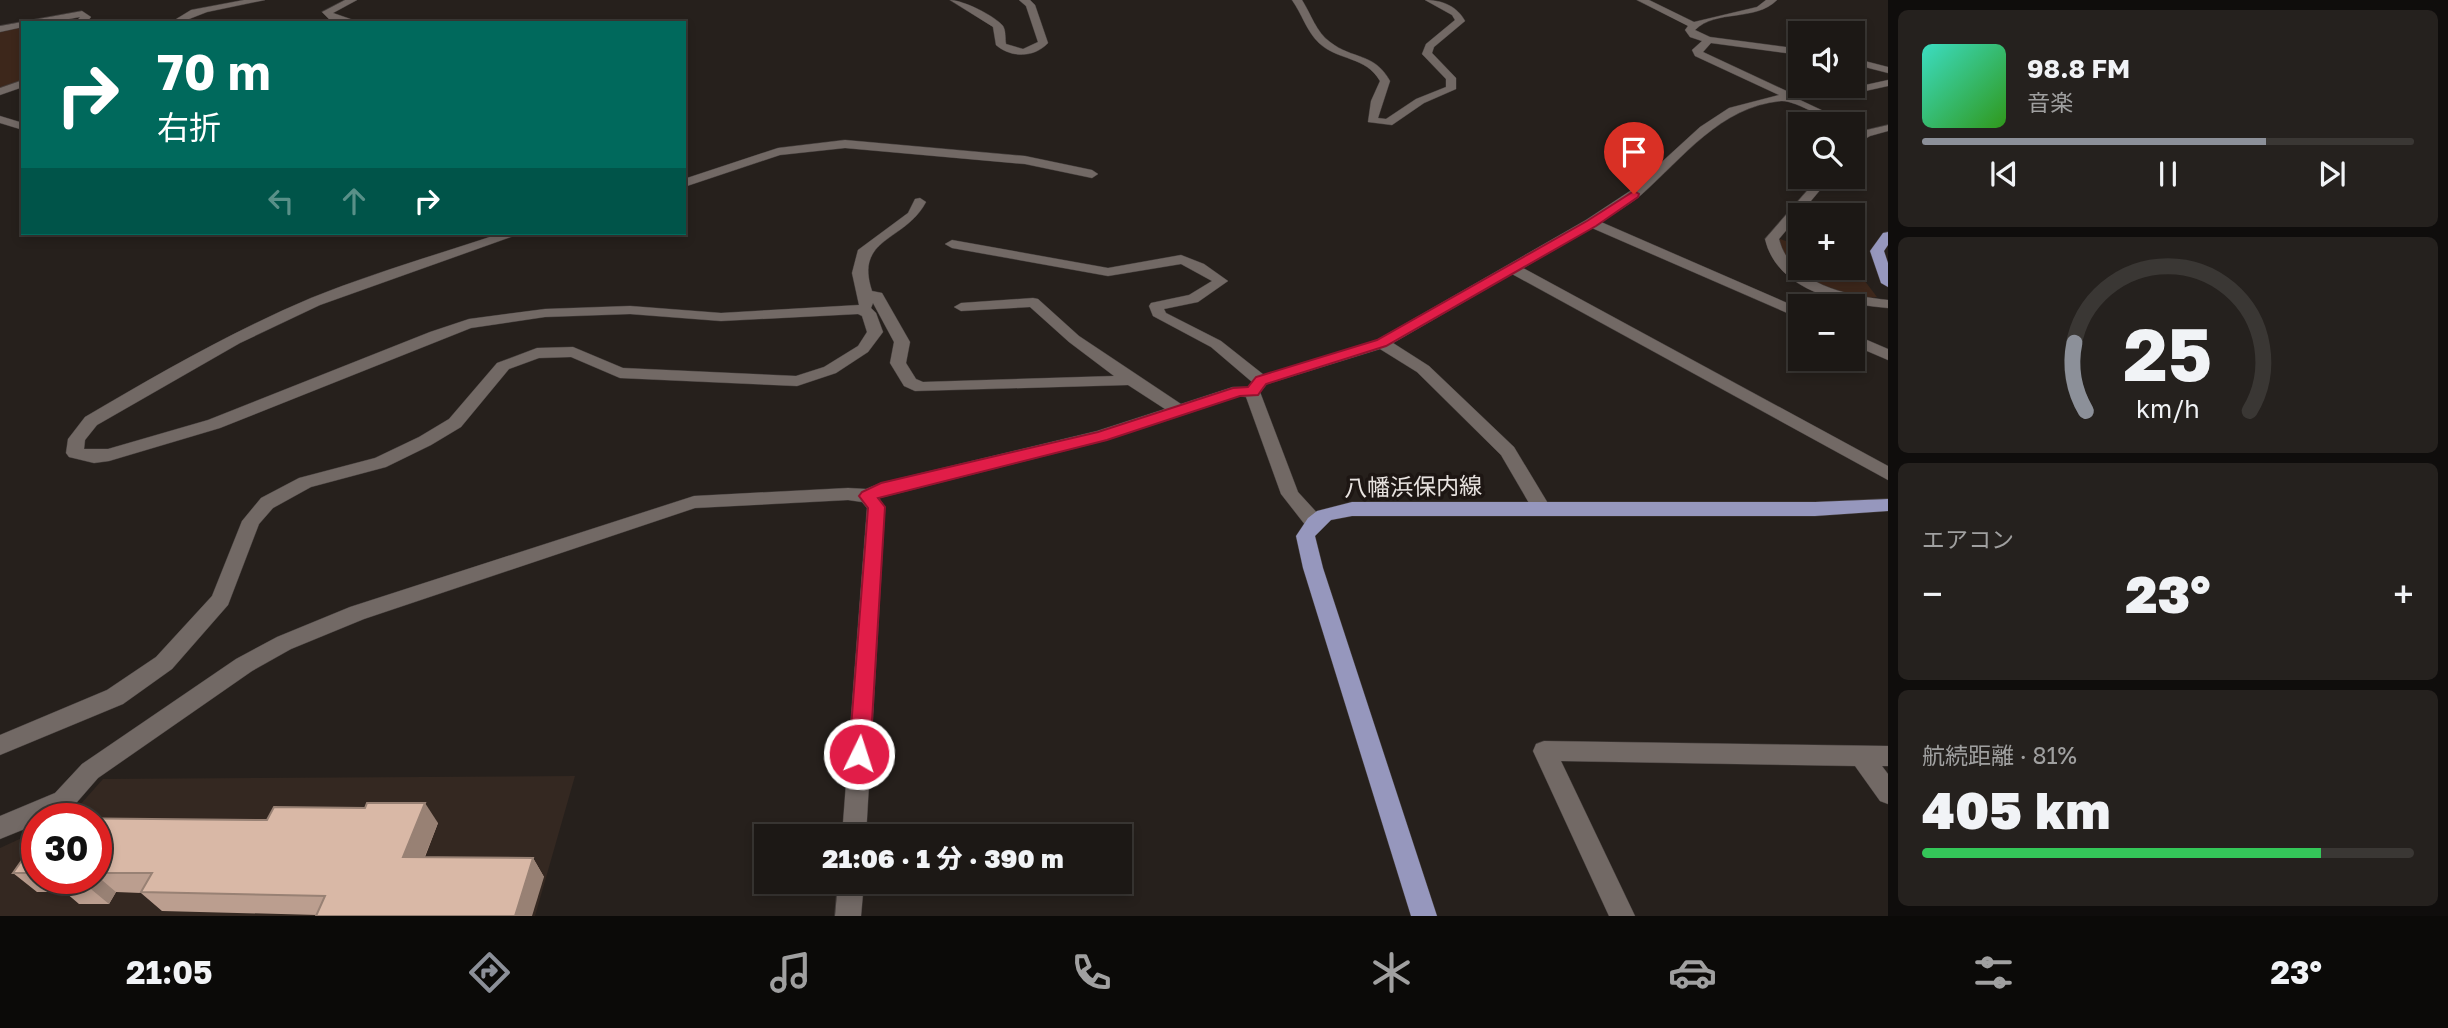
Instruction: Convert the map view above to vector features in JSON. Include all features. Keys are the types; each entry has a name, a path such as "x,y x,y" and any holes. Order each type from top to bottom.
{"main road":[{"path":"1888,236 1877,251 1888,283"},
{"name":"八幡浜保内線","path":"1313,521 1327,513 1352,509 1815,509 1888,505"},
{"path":"1313,521 1306,537 1313,568 1424,916"}],"street":[{"path":"178,21 183,16 199,11 260,0"},
{"path":"348,21 331,17 327,12 352,0"},
{"path":"955,0 996,25 1000,29 1001,45 1023,52 1035,50 1043,43 1030,5 1024,0"},
{"path":"1297,0 1322,41 1359,56 1381,71 1385,81 1376,101 1372,120 1388,123 1420,102 1451,89 1451,78 1427,54 1429,46 1460,21 1456,13 1430,0"},
{"path":"1642,0 1693,25"},
{"path":"1772,0 1759,9 1717,17 1693,25 1690,30 1693,35 1709,40 1788,50"},
{"path":"41,21 82,14 86,16 82,21"},
{"path":"0,29 21,24"},
{"path":"1709,40 1697,50 1699,54 1821,112"},
{"path":"1865,64 1888,70"},
{"path":"0,828 63,801 90,771 244,665 284,643 357,613 694,502 848,494 868,496 881,489 1101,436 1381,343 1591,223 1634,194 1719,118 1733,110 1787,96 1847,92 1888,82"},
{"path":"0,92 21,84"},
{"path":"0,119 21,126"},
{"path":"1866,133 1888,128"},
{"path":"686,182 778,152 845,145 1025,160 1092,174"},
{"path":"1815,189 1772,239 1772,251 1781,263 1824,290 1848,300 1888,304"},
{"path":"0,745 115,697 164,663 222,600 251,521 267,503 305,482 380,463 456,423 479,391 503,366 537,353 573,352 620,373 797,381 830,370 863,349 875,332 863,302 859,273 865,250 912,215 920,202"},
{"path":"1591,223 1788,309"},
{"path":"509,235 364,283 235,340 91,421 77,439 75,453 94,457 110,455 214,424 435,335 482,321 545,313 618,311 721,317 863,302 877,296 902,342 898,363 910,382 921,387 1131,380"},
{"path":"952,244 1108,272 1130,271 1177,259 1206,270 1221,281 1193,299 1156,306 1160,316 1216,344 1257,386 1290,494 1313,521"},
{"path":"1512,268 1888,474"},
{"path":"961,307 1033,302 1074,339 1178,410"},
{"path":"1381,343 1423,369 1508,451 1543,510"},
{"path":"1865,344 1888,355"},
{"path":"855,824 876,507 868,496"},
{"path":"1622,916 1545,751 1888,756"},
{"path":"1861,756 1888,793"},
{"path":"848,916 850,894"}],"shaded area":[{"path":"21,24 21,84 0,92 0,29"},
{"path":"1780,239 1788,242 1788,263 1786,261 1777,252"},
{"path":"1811,280 1864,280 1877,297 1843,294"},
{"path":"575,776 535,916 0,916 0,848 21,838 21,894 112,894 112,803 82,803 103,779"}],"building":[{"path":"367,803 425,803 403,857 533,858 515,916 316,916 325,896 141,892 152,873 112,873 112,819 267,820 274,807 365,808"},
{"path":"21,862 21,873 13,873"}],"route":[{"path":"859,754 876,507 868,496 881,489 1101,436 1239,391 1252,392 1261,381 1381,343 1591,223 1634,194"}]}
